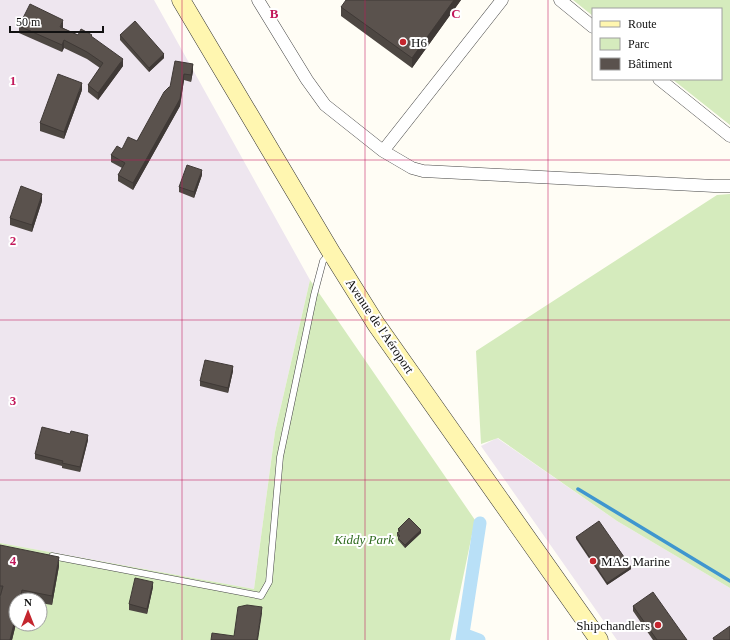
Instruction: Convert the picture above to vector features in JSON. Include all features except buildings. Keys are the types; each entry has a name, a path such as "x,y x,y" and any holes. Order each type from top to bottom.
{"main road":[{"name":"Avenue de l'Aéroport","path":"181,0 331,252 376,324 599,640"}],"street":[{"path":"258,0 307,80 325,105 383,151 412,168 423,171 730,186"},
{"path":"383,151 502,0"},
{"path":"560,0 592,25"},
{"path":"660,80 730,136"}],"lane":[{"path":"46,555 262,596 269,582 280,457 314,295 323,261 331,252"}],"shaded area":[{"path":"0,0 154,0 310,280 275,432 254,589 0,543"},
{"path":"497,438 617,521 730,588 730,640 617,640 481,446"}],"green space":[{"path":"573,0 730,0 730,125 673,80 722,80 722,8 592,8 592,15"},
{"path":"730,194 730,588 617,521 498,438 481,444 476,351 717,195"},
{"name":"Kiddy Park","path":"310,280 475,520 450,640 0,640 0,543 254,589 275,432"}],"waterway":[{"path":"578,489 730,581"},
{"path":"462,640 480,523"},
{"path":"463,634 479,640"}],"place":[{"name":"H6","path":"403,42"},
{"name":"MAS Marine","path":"593,561"},
{"name":"Shipchandlers","path":"658,625"}]}
